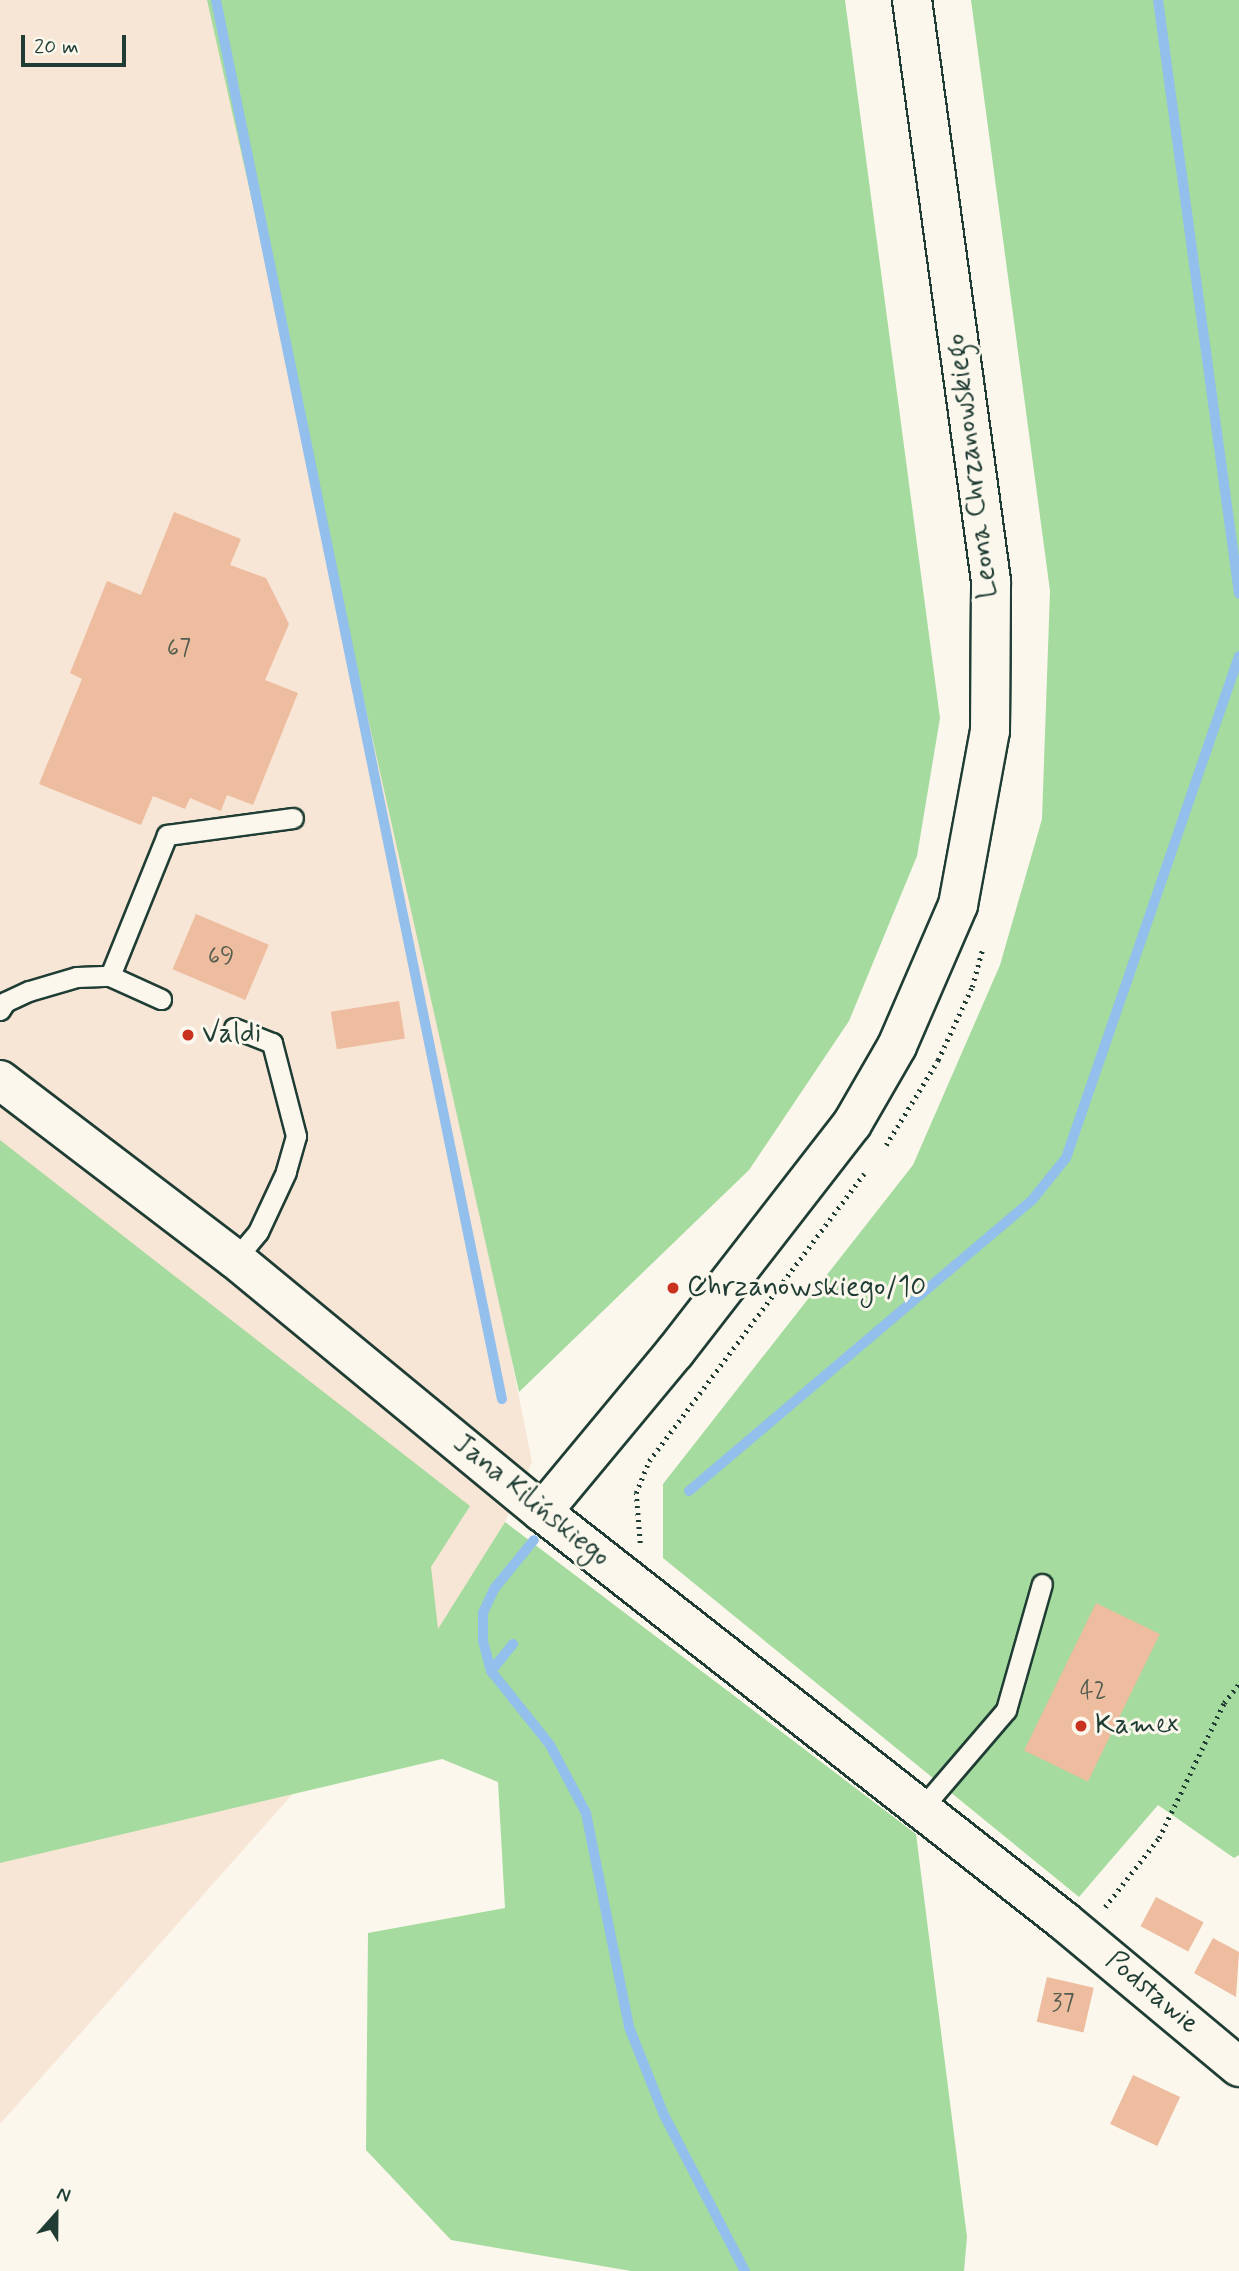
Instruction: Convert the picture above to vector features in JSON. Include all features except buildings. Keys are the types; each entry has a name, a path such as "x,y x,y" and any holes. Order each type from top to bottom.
{"street":[{"name":"Leona Chrzanowskiego","path":"542,1511 667,1362 852,1124 897,1046 958,905 990,731 991,581 912,0"},
{"name":"Jana Kilińskiego","path":"0,1080 235,1259 542,1511 1074,1928"},
{"name":"Podstawie","path":"1074,1928 1239,2067"}],"lane":[{"path":"110,976 167,835 293,818"},
{"path":"0,1010 5,1002 29,991 77,977 110,976 160,999"},
{"path":"234,1028 272,1044 296,1136 286,1172 258,1232 235,1259"},
{"path":"922,1808 1006,1710 1042,1584"}],"path":[{"path":"884,1148 938,1060 972,987 987,933"},
{"path":"649,1461 867,1170"},
{"path":"1074,1928 1159,1838 1224,1703 1239,1684"}],"shaded area":[{"path":"0,0 238,0 532,1462 505,1522 438,1630 0,2124"}],"green space":[{"path":"207,0 845,0 940,718 917,856 849,1021 749,1170 519,1392"},
{"path":"971,0 1239,0 1239,1855 1234,1858 1158,1805 1079,1897 663,1558 663,1484 913,1165 1000,965 1042,819 1050,591"},
{"path":"0,1140 470,1506 431,1567 438,1629 505,1522 916,1834 967,2237 964,2271 631,2271 451,2240 366,2150 368,1933 505,1908 498,1782 442,1759 0,1863"}],"waterway":[{"path":"216,0 502,1399"},
{"path":"1158,0 1239,594"},
{"path":"689,1491 1033,1199 1066,1158 1239,656"},
{"path":"491,1671 483,1641 483,1613 494,1589 534,1540"},
{"path":"513,1644 491,1671 550,1745 586,1813 629,2027 664,2115 745,2271"}],"place":[{"name":"Valdi","path":"188,1035"},
{"name":"Chrzanowskiego/10","path":"673,1288"},
{"name":"Kamex","path":"1081,1726"}]}
